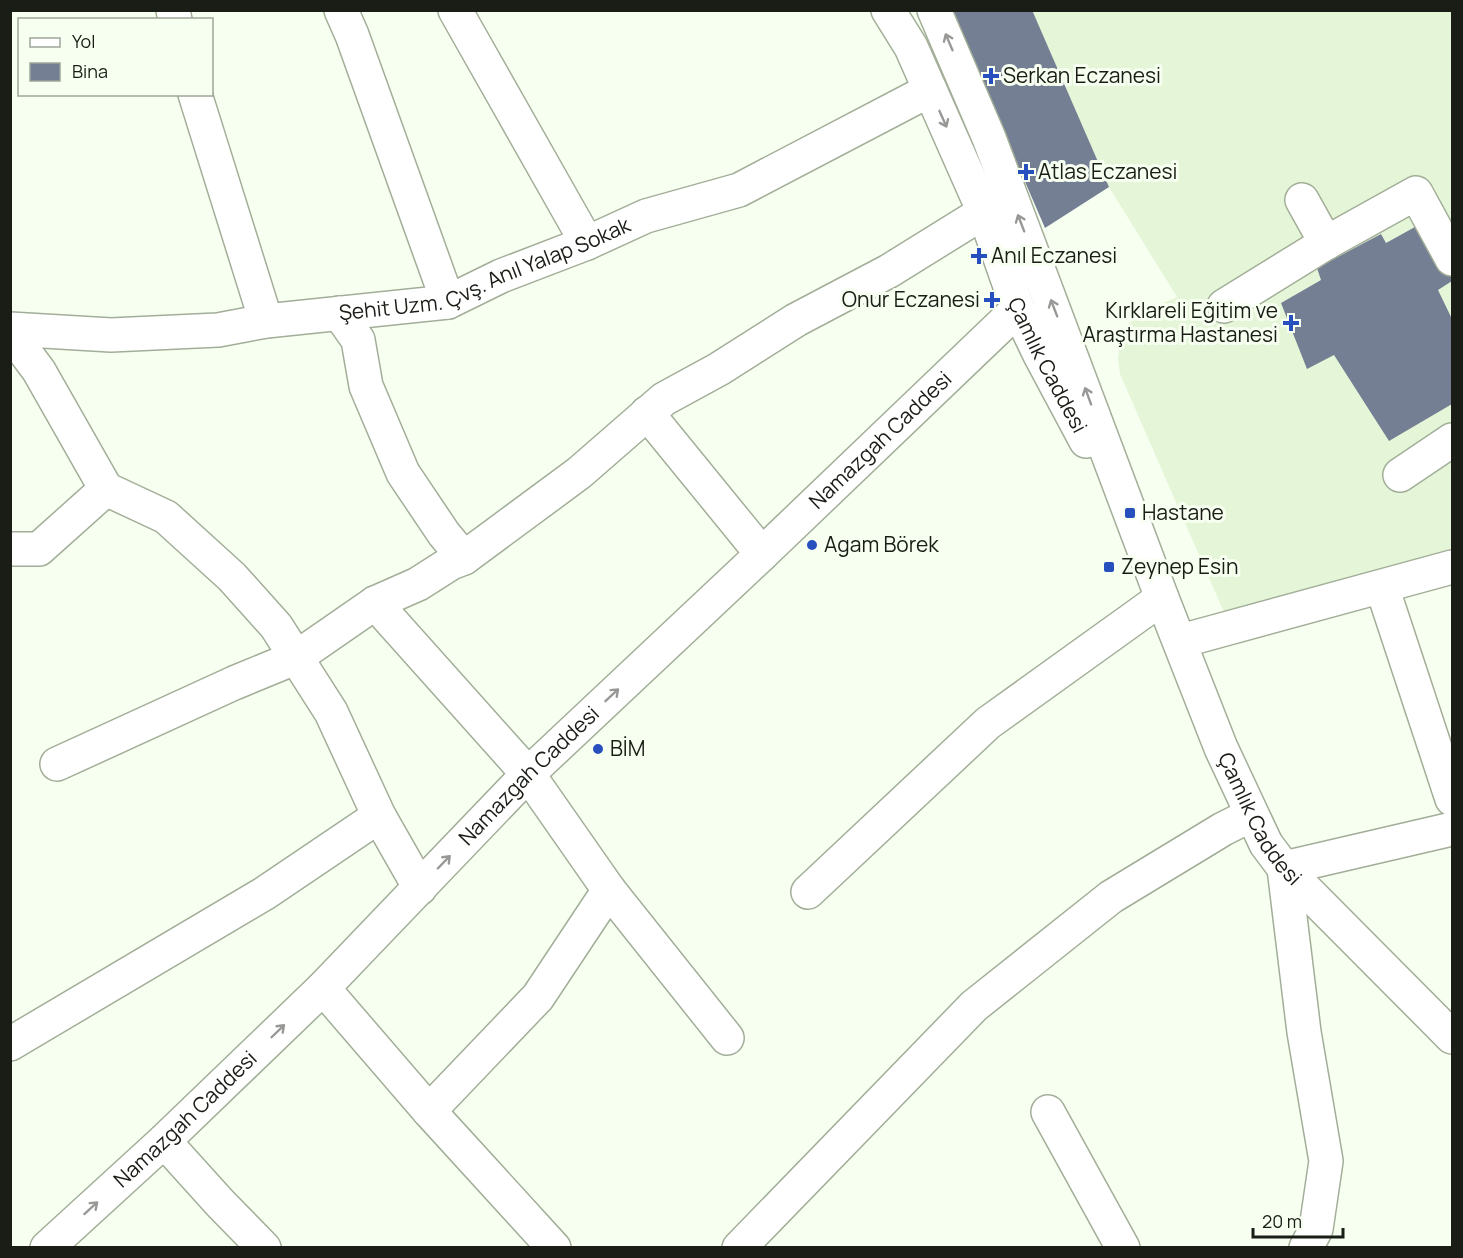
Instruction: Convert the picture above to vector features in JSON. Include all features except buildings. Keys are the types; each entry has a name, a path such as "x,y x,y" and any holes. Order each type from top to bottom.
{"street":[{"path":"341,10 448,302"},
{"path":"455,10 587,243"},
{"name":"Çamlık Caddesi","path":"888,10 911,47 984,212 1018,309 1144,550"},
{"name":"Çamlık Caddesi","path":"934,10 989,138 1162,598 1181,641 1221,748 1251,815 1266,844 1284,868 1441,1011 1452,1037"},
{"name":"Şehit Uzm. Çvş. Anıl Yalap Sokak","path":"10,330 111,335 218,330 267,321 448,302 501,276 587,243 646,216 739,190 930,90"},
{"path":"196,96 267,321"},
{"path":"1224,306 1326,243 1416,193 1452,259"},
{"path":"1302,200 1326,243"},
{"path":"57,764 234,683 297,657 375,603 418,584 451,563 464,558 579,473 664,399 719,369 796,320 889,271 984,212"},
{"name":"Namazgah Caddesi","path":"47,1248 164,1141 323,988 528,774 1018,309"},
{"path":"339,313 358,340 366,386 403,473 444,534 464,558"},
{"path":"10,330 39,371 105,489 166,517 232,577 276,626 331,712 379,816 420,888"},
{"path":"647,413 762,554"},
{"path":"1400,475 1452,440"},
{"path":"10,549 39,549 105,489"},
{"path":"1181,641 1452,567"},
{"path":"1382,587 1452,799"},
{"path":"808,892 988,723 1162,598"},
{"path":"375,603 528,774 609,890 727,1038"},
{"path":"739,1248 974,1006 1111,897 1223,829 1251,815"},
{"path":"10,1044 265,893 379,816"},
{"path":"1306,1248 1316,1229 1326,1161 1304,1032 1284,868 1452,829"},
{"path":"429,1111 538,997 609,890"},
{"path":"323,988 429,1111 554,1248"},
{"path":"1048,1112 1123,1248"},
{"path":"164,1141 264,1248"}],"shaded area":[{"name":"Kırklareli Eğitim ve Araştırma Hastanesi","path":"1032,11 1452,11 1452,549 1271,606 1226,617 1120,374 1118,358 1122,332 1137,314 1177,297 1109,187"}],"place":[{"name":"Serkan Eczanesi","path":"991,76"},
{"name":"Atlas Eczanesi","path":"1026,172"},
{"name":"Anıl Eczanesi","path":"979,256"},
{"name":"Onur Eczanesi","path":"992,300"},
{"name":"Kırklareli Eğitim ve Araştırma Hastanesi","path":"1291,323"},
{"name":"Hastane","path":"1130,513"},
{"name":"Agam Börek","path":"812,545"},
{"name":"Zeynep Esin","path":"1109,567"},
{"name":"BİM","path":"598,749"}]}
